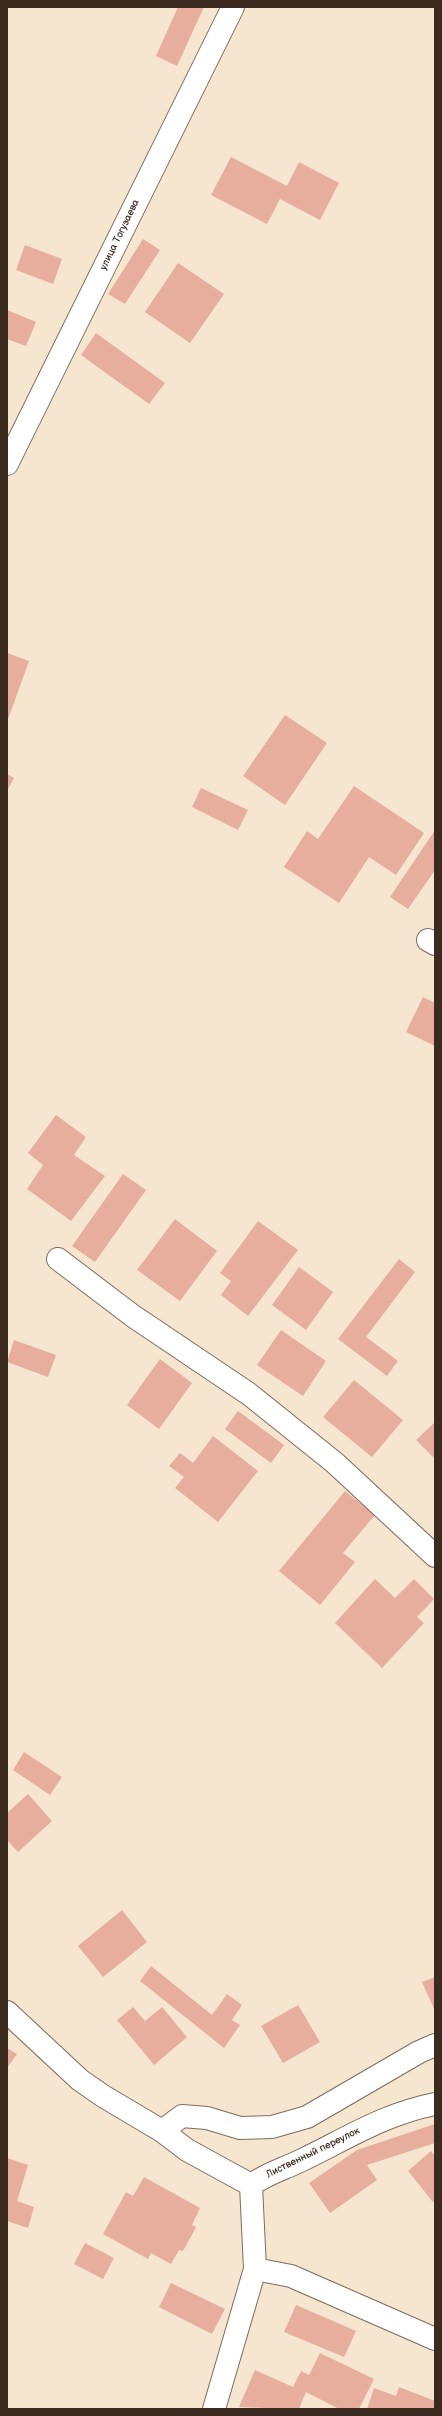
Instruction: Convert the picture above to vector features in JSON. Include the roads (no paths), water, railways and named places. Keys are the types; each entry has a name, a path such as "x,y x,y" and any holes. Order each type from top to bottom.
{"street":[{"name":"улица Тогузаева","path":"7,464 233,7"},
{"path":"58,1259 133,1316 249,1394 335,1463 435,1556"},
{"path":"7,2012 80,2080 121,2108 162,2131 187,2150 251,2185 255,2269 214,2409"},
{"path":"162,2131 182,2116 207,2118 240,2128 272,2127 307,2117 419,2052 435,2045"},
{"name":"Лиственный переулок","path":"251,2185 270,2172 299,2161 385,2118 435,2104"},
{"path":"255,2269 291,2276 435,2339"}]}
